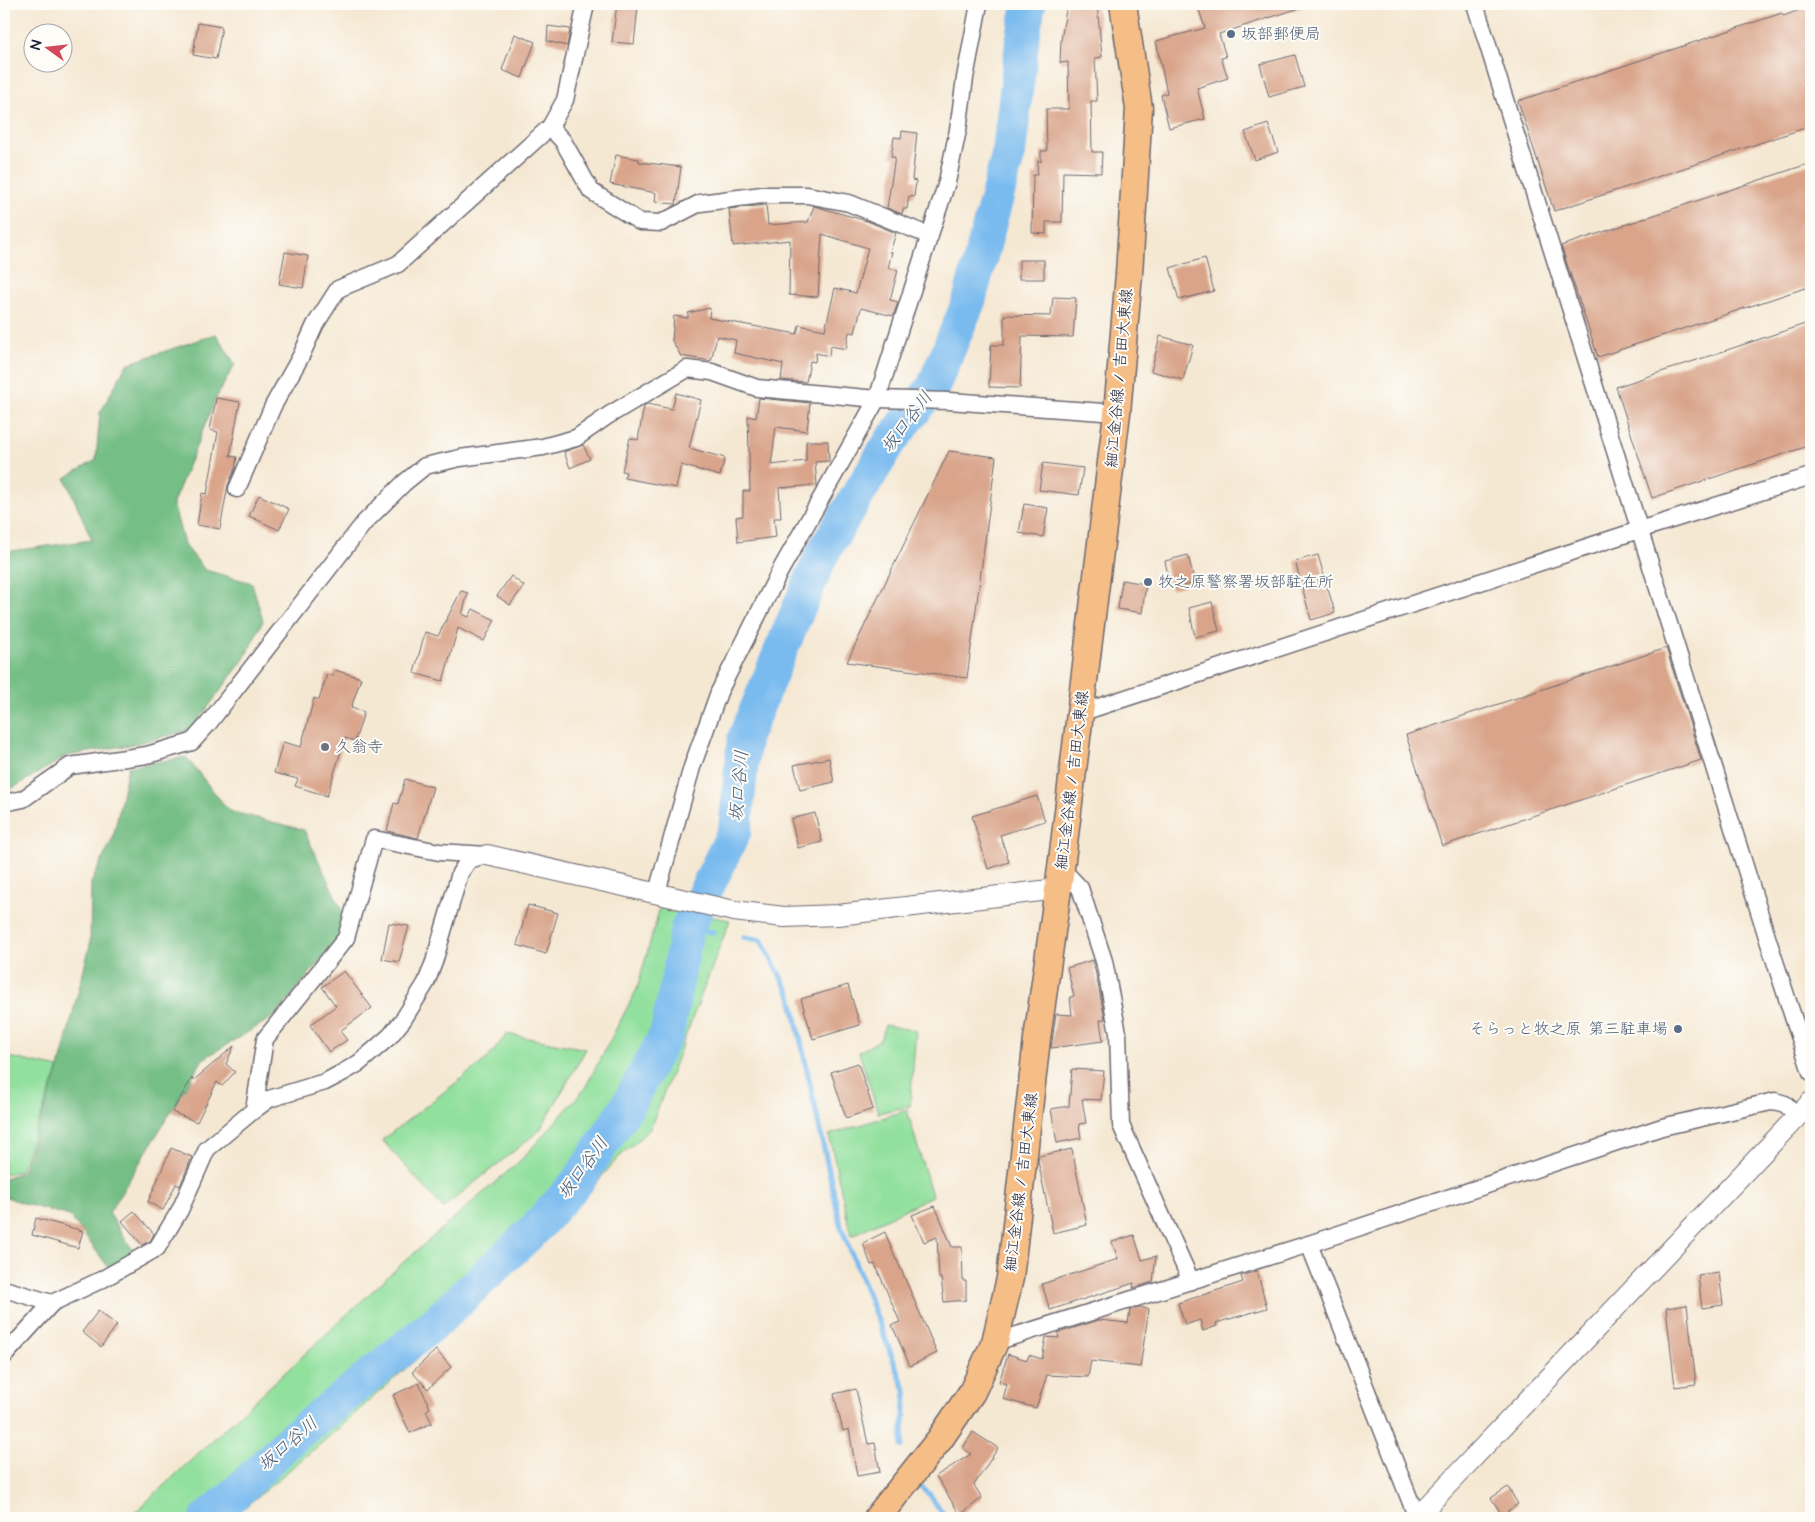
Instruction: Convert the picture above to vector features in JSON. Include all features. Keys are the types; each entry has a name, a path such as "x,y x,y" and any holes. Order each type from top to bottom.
{"main road":[{"name":"細江金谷線 / 吉田大東線","path":"877,1518 940,1439 972,1392 995,1342 1010,1278 1037,1038 1059,878 1117,413 1129,274 1139,108 1123,4"}],"street":[{"path":"237,489 273,406 301,356 315,325 338,290 398,264 550,127 566,100 586,4"},
{"path":"661,893 692,767 719,692 780,571 877,398 947,182 964,78 979,4"},
{"path":"1475,4 1811,1072"},
{"path":"550,127 563,141 591,191 640,222 661,223 700,203 762,195 807,195 849,203 930,236"},
{"path":"4,803 23,799 70,766 147,755 192,742 364,523 399,488 425,466 460,458 543,447 576,438 609,415 687,369 712,372 757,388 877,398 1117,413"},
{"path":"1080,713 1639,530 1811,476"},
{"path":"254,1110 265,1039 346,938 374,839 439,852 487,855 722,908 784,916 838,915 1059,878 1080,888 1104,960 1118,1033 1121,1125 1191,1281"},
{"path":"4,1356 52,1304 103,1279 156,1248 180,1210 207,1149 254,1110 269,1100 325,1082 342,1073 359,1063 390,1036 403,1020 426,983 460,873 469,860 487,855"},
{"path":"995,1342 1309,1244 1662,1127 1775,1101 1805,1109 1417,1518 1309,1244"},
{"path":"4,1289 52,1304"}],"green space":[{"path":"216,334 235,364 216,398 173,503 184,544 205,570 252,583 263,621 244,659 191,730 129,745 67,756 4,793 4,552 92,540 65,478 96,460 100,413 127,364"},
{"path":"186,757 229,811 304,830 349,925 275,1016 203,1059 109,1213 136,1255 109,1268 70,1216 25,1204 4,1196 4,1178 22,1172 59,1068 90,945 91,883 113,838 128,767"},
{"path":"660,907 730,920 650,1129 616,1160 549,1238 481,1302 325,1440 232,1518 129,1518 397,1268 522,1159 584,1090 637,989"},
{"path":"885,1025 916,1031 910,1106 878,1113 859,1052 880,1040"},
{"path":"507,1034 586,1049 540,1130 443,1208 382,1140 488,1058"},
{"path":"4,1056 59,1068 20,1171 4,1174"},
{"path":"907,1110 932,1196 851,1236 829,1135"}],"building":[{"path":"617,4 638,7 634,44 612,42"},
{"path":"1067,4 1097,4 1102,57 1095,58 1097,101 1091,101 1092,152 1102,152 1101,173 1063,172 1062,222 1046,222 1046,234 1032,233 1033,175 1037,175 1038,160 1041,162 1041,151 1047,151 1046,109 1069,109 1068,62 1060,63 1061,40"},
{"path":"1197,4 1302,4 1303,7 1219,34 1226,57 1221,58 1228,78 1197,88 1205,119 1169,128 1161,95 1167,93 1156,41 1205,28"},
{"path":"1811,6 1811,77 1803,79 1811,103 1811,126 1554,211 1518,101 1782,13 1783,16"},
{"path":"198,23 222,27 216,59 193,55"},
{"path":"548,26 570,29 567,46 547,41"},
{"path":"515,34 535,42 522,78 502,70"},
{"path":"1295,55 1304,87 1269,97 1260,64"},
{"path":"1268,124 1278,152 1255,160 1245,132"},
{"path":"902,131 917,133 912,180 916,181 914,197 909,196 907,209 903,209 902,214 887,208 895,157 891,157 894,137 901,138"},
{"path":"616,155 639,159 639,162 681,167 676,204 655,202 656,193 610,184"},
{"path":"1811,163 1811,286 1598,357 1561,246"},
{"path":"766,205 768,225 808,222 814,206 867,221 896,233 890,252 892,252 888,268 898,270 890,300 898,302 893,316 861,308 855,333 849,332 846,349 830,346 829,356 816,353 815,362 810,361 806,382 781,380 783,364 734,353 736,340 717,336 711,361 681,356 672,341 674,316 688,318 688,313 710,308 709,318 797,334 799,325 825,330 835,288 856,293 868,248 822,234 818,297 789,295 790,240 733,246 729,209"},
{"path":"285,252 308,256 303,288 279,284"},
{"path":"1205,258 1214,291 1179,300 1170,268"},
{"path":"1019,260 1044,260 1044,279 1019,279"},
{"path":"1053,297 1076,298 1073,337 1022,336 1020,388 989,387 991,345 1004,345 1004,315 1051,316"},
{"path":"1811,322 1811,445 1652,498 1616,387"},
{"path":"1160,336 1193,345 1183,380 1151,371"},
{"path":"676,393 701,400 689,448 725,458 720,476 681,465 676,488 624,478 626,472 622,471 630,438 638,440 644,406 647,404 672,409"},
{"path":"216,398 240,402 230,456 237,457 228,485 220,529 197,525 202,493 207,494 218,432 210,430"},
{"path":"759,398 810,403 807,431 776,427 771,465 806,461 806,441 828,441 829,461 815,462 817,485 779,488 781,518 774,518 776,537 738,542 736,517 743,516 743,491 750,491 748,416 756,418"},
{"path":"583,445 590,459 570,468 564,452"},
{"path":"949,451 996,457 967,678 847,662"},
{"path":"1043,463 1083,468 1079,495 1039,490"},
{"path":"259,495 289,509 279,530 249,516"},
{"path":"1024,504 1048,508 1043,537 1019,533"},
{"path":"1188,555 1195,583 1171,589 1165,561"},
{"path":"1318,555 1335,613 1311,620 1295,561"},
{"path":"511,576 524,586 510,605 497,596"},
{"path":"1122,580 1146,584 1142,613 1118,609"},
{"path":"461,591 468,593 462,614 469,617 473,609 495,620 484,641 458,628 443,681 414,673 425,632 438,636"},
{"path":"1212,602 1219,631 1195,637 1189,608"},
{"path":"1666,648 1701,760 1442,846 1406,735"},
{"name":"久翁寺","path":"335,670 361,678 351,708 364,712 355,741 345,738 327,796 295,786 298,779 274,773 283,742 301,747 314,698 319,700 327,674 333,676"},
{"path":"829,758 834,782 800,790 794,765"},
{"path":"405,779 433,787 418,838 387,831 394,803 398,804"},
{"path":"1037,796 1045,821 1000,835 1009,862 988,869 972,816"},
{"path":"815,813 822,842 798,848 791,819"},
{"path":"528,905 558,913 546,954 517,945"},
{"path":"389,923 409,926 399,962 382,959"},
{"path":"1093,960 1105,1019 1100,1020 1103,1041 1051,1048 1056,1014 1072,1015 1070,997 1074,996 1067,968"},
{"path":"344,971 372,1008 340,1031 347,1040 329,1052 310,1025 336,1006 322,987"},
{"path":"848,985 860,1025 813,1039 801,999"},
{"path":"234,1046 226,1064 235,1072 222,1086 217,1082 197,1122 172,1112 192,1078 194,1080"},
{"path":"858,1063 873,1109 846,1118 831,1072"},
{"path":"1072,1069 1104,1071 1101,1100 1082,1099 1086,1123 1079,1124 1081,1138 1057,1143 1051,1109 1069,1106"},
{"path":"171,1148 192,1157 180,1186 176,1184 163,1210 148,1202"},
{"path":"1072,1149 1087,1225 1053,1233 1038,1161 1039,1156"},
{"path":"935,1206 952,1247 962,1247 963,1281 966,1281 966,1300 944,1302 941,1278 939,1278 937,1237 924,1242 912,1215"},
{"path":"134,1211 154,1234 150,1241 142,1245 122,1221"},
{"path":"36,1218 83,1231 78,1248 32,1235"},
{"path":"885,1232 937,1353 910,1366 892,1325 900,1322 875,1264 871,1265 863,1243"},
{"path":"1134,1235 1142,1260 1156,1256 1153,1282 1133,1288 1134,1283 1050,1310 1042,1284 1118,1259 1112,1242"},
{"path":"1257,1271 1267,1308 1216,1323 1217,1326 1203,1331 1200,1320 1185,1325 1178,1303 1243,1282 1241,1276"},
{"path":"1719,1272 1723,1305 1702,1308 1698,1275"},
{"path":"1687,1305 1696,1384 1675,1387 1666,1308"},
{"path":"1139,1307 1149,1309 1140,1367 1091,1361 1088,1377 1047,1375 1036,1408 1003,1399 1007,1384 999,1382 1008,1354 1027,1360 1029,1355 1042,1359 1046,1337 1059,1338 1058,1333 1099,1320 1128,1323 1130,1310"},
{"path":"98,1311 117,1325 101,1347 82,1332"},
{"path":"436,1350 451,1367 428,1389 412,1372"},
{"path":"419,1383 430,1408 426,1411 432,1423 410,1433 393,1395"},
{"path":"856,1389 868,1444 875,1443 880,1472 857,1476 849,1429 843,1431 834,1394"},
{"path":"973,1432 998,1448 974,1485 982,1498 960,1515 936,1476 971,1454 963,1448"},
{"path":"1508,1487 1518,1504 1502,1515 1491,1498"}],"waterway":[{"name":"坂口谷川","path":"207,1518 235,1494 290,1440 435,1323 536,1228 578,1181 626,1108 667,1033 687,929 735,830 744,739 822,554 890,442 933,387 969,301 1009,152 1022,42 1029,4"},
{"path":"687,929 713,932"},
{"path":"744,937 761,940 791,996 841,1227 906,1392 902,1446"},
{"path":"920,1486 930,1495 946,1518"}],"place":[{"name":"坂部郵便局","path":"1231,34"},
{"name":"牧之原警察署坂部駐在所","path":"1148,582"},
{"name":"久翁寺","path":"325,747"},
{"name":"そらっと牧之原 第三駐車場","path":"1678,1029"}]}
